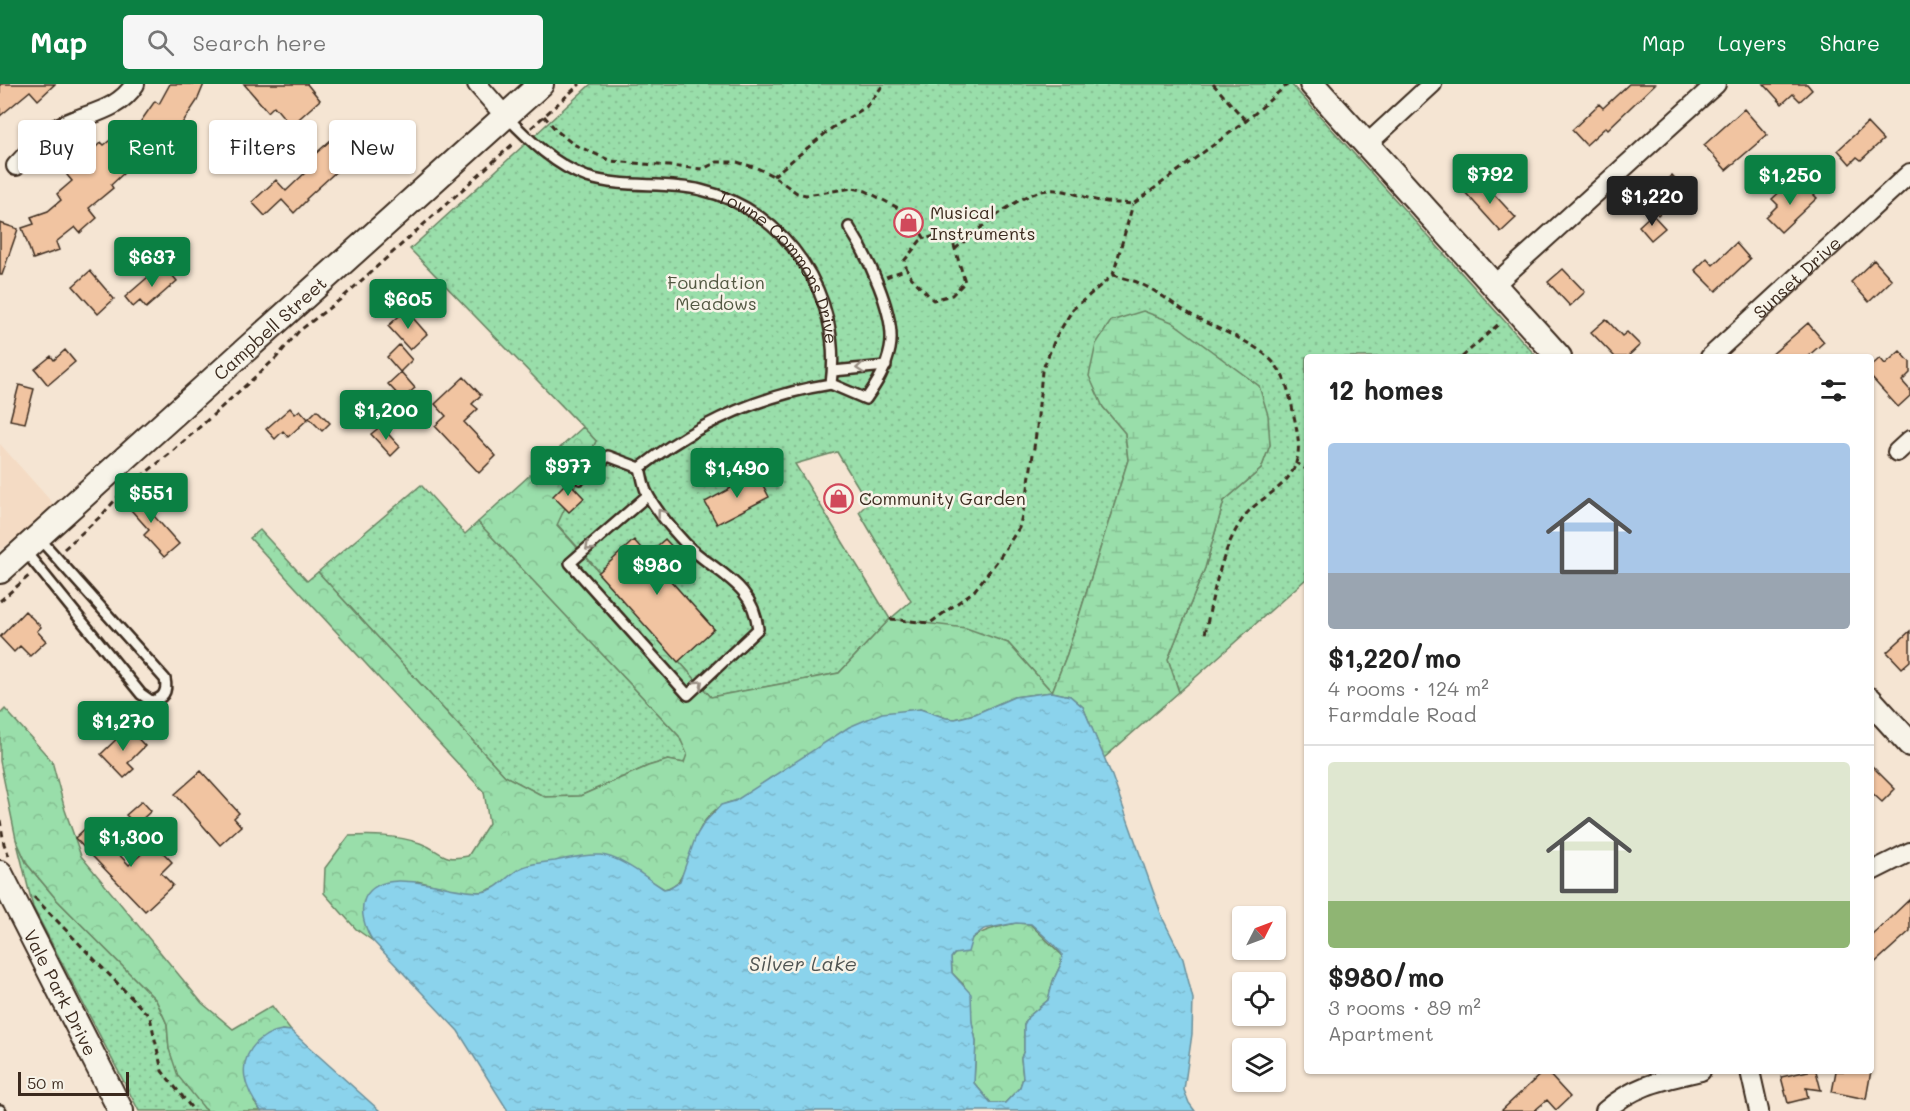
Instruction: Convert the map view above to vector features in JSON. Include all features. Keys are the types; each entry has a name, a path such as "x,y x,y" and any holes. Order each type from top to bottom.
{"main road":[{"name":"Campbell Street","path":"0,571 34,552 541,84"},
{"path":"1312,84 1556,354"},
{"path":"1874,704 1908,738"},
{"name":"Vale Park Drive","path":"6,867 121,1111"}],"street":[{"path":"16,166 53,131 116,105 135,84"},
{"name":"Towne Commons Drive","path":"477,84 505,116"},
{"path":"1366,145 1432,84"},
{"path":"1494,285 1716,84"},
{"name":"Sunset Drive","path":"1713,354 1910,173"},
{"path":"1874,870 1910,852"},
{"path":"1605,1111 1638,1088 1690,1074"},
{"path":"1751,1074 1758,1111"}],"lane":[{"name":"Towne Commons Drive","path":"505,116 562,165 586,176 611,182 699,189 741,204 780,232 797,250 821,297 828,321 833,371 831,384"},
{"path":"640,468 659,453 717,420 746,406 775,396 831,384 866,399 886,366 891,347 890,331 877,280 860,243 849,227"},
{"path":"833,371 886,366"},
{"path":"580,479 608,456 640,468"},
{"path":"640,468 648,495 658,511 686,544 745,592 756,614 758,629 688,695 570,563 648,495"},
{"path":"34,552 55,556 165,680 167,687 164,695 150,701 141,694 34,552"}],"path":[{"path":"55,556 102,515 123,491 172,452 259,373 299,332 341,299 580,84"},
{"path":"773,176 832,128 866,107 884,84"},
{"path":"1213,84 1246,121"},
{"path":"890,619 930,623 974,591 1019,528 1028,495 1038,427 1042,371 1056,337 1073,309 1113,275 1133,204 1246,121 1288,84"},
{"path":"544,116 573,144 611,161 703,169 717,162 737,162 773,176 796,193 806,195 852,188 866,191 900,209 913,220 925,239"},
{"path":"955,249 997,216 1038,191 1054,189 1100,201 1133,204"},
{"path":"940,234 952,239 955,249 965,282 952,295 933,300 909,275 904,261 920,241 940,234"},
{"path":"877,280 907,269"},
{"path":"1113,275 1141,284 1190,315 1252,346 1268,358 1280,372 1288,390 1299,436 1299,451 1293,470 1279,488 1245,515 1233,535 1214,597 1206,634"},
{"path":"1465,354 1516,309"},
{"path":"1295,462 1304,468"},
{"path":"0,601 34,552"},
{"path":"0,820 6,867"},
{"path":"34,897 150,1017 162,1071 194,1111"}],"shaded area":[{"path":"0,444 57,508 0,550"}],"green space":[{"name":"Foundation Meadows","path":"591,84 1291,84 1534,354 1304,354 1304,581 1179,692 1168,659 1205,568 1224,501 1261,469 1270,445 1259,386 1218,357 1103,407 1125,433 1128,460 1067,654 1052,692 1008,643 890,619 839,673 711,697 557,524 596,441 410,249","holes":["837,452 868,503 859,512 911,601 890,619 795,464"]},
{"path":"1143,311 1172,322 1259,386 1268,415 1270,445 1261,469 1224,501 1205,568 1168,659 1179,692 1104,758 1083,707 1070,696 1052,692 1067,654 1128,460 1125,433 1103,407 1089,376 1096,344 1111,321"},
{"path":"583,427 596,441 557,525 711,697 839,673 890,619 966,628 1008,643 1052,692 1014,697 975,714 955,719 920,709 723,805 704,822 685,870 680,879 669,888 664,889 619,861 523,867 496,887 483,892 459,891 417,881 368,933 373,941 356,929 324,893 325,868 349,836 402,838 428,846 447,857 468,856 489,823 484,792 250,538 260,530 307,581 318,572 505,776 545,797 580,796 648,766 668,760 684,763 687,754 679,736 478,522"},
{"path":"421,485 465,534 478,522 679,736 688,754 684,763 668,760 648,766 580,796 545,797 505,776 318,572"},
{"path":"5,709 52,761 65,810 81,856 202,1003 233,1029 272,1006 291,1031 282,1030 254,1102 261,1111 208,1111 204,1108 178,1076 169,1049 167,1024 156,1000 57,900 27,864 16,839 0,761 0,714"},
{"path":"16,839 27,864 57,900 156,1000 167,1024 169,1049 208,1111 139,1111 33,907"},
{"path":"1016,923 1030,924 1062,955 1061,964 1048,1000 1028,1017 1024,1025 1024,1050 1021,1058 1023,1078 1020,1087 1005,1103 991,1103 974,1083 976,1041 964,985 952,973 951,958 980,933"}],"water":[{"name":"Silver Lake","path":"1052,692 1070,696 1083,707 1112,776 1163,919 1183,959 1193,999 1192,1034 1184,1090 1195,1111 508,1111 458,1031 373,941 365,926 363,903 365,898 374,888 386,882 418,882 481,892 493,889 527,866 583,856 608,856 634,869 664,889 669,888 680,881 696,836 704,823 721,805 735,801 849,727 882,713 920,709 955,719 975,714 1014,697","holes":["1016,923 1031,924 1062,954 1061,964 1048,1000 1028,1017 1024,1025 1024,1050 1021,1058 1023,1078 1020,1087 1005,1103 991,1103 974,1083 976,1041 972,1022 971,994 952,973 951,958 954,954 968,952 972,938 984,929"]},
{"path":"282,1030 291,1031 380,1111 261,1111 247,1085 244,1068 246,1059 257,1042 269,1034"}],"building":[{"path":"0,84 55,84 38,100 30,91 0,116"},
{"path":"170,84 204,84 197,101 184,120 142,120 155,101 159,104"},
{"path":"244,84 307,84 320,100 298,120 286,120 274,106 268,112"},
{"path":"1629,84 1655,84 1608,129 1606,127 1586,145 1572,130 1599,104 1603,108"},
{"path":"1764,84 1807,84 1812,90 1800,101 1793,94 1782,104"},
{"path":"1744,109 1767,135 1726,170 1704,145"},
{"path":"1867,123 1883,140 1861,160 1857,157 1850,164 1838,150"},
{"path":"101,142 104,145 108,142 108,174 123,174 111,185 113,188 89,208 97,218 80,233 75,227 56,242 59,250 33,259 22,228 34,224 31,217 48,211 61,200 57,194 72,181 68,174 96,174 96,147"},
{"path":"329,142 329,174 333,174 294,213 282,200 265,216 252,202 276,180 286,191 304,174 317,174 317,152"},
{"path":"1672,175 1691,196 1680,206 1675,199 1658,215 1644,199"},
{"path":"1479,178 1516,218 1501,232 1464,191"},
{"path":"1802,183 1817,198 1781,232 1766,217 1778,205 1772,199 1786,186 1792,193"},
{"path":"1652,214 1665,228 1651,240 1639,226"},
{"path":"0,223 18,229 2,275 0,275"},
{"path":"1736,243 1750,259 1716,291 1695,270 1707,258 1713,265"},
{"path":"1874,260 1892,280 1869,302 1851,282"},
{"path":"163,264 177,281 146,308 140,301 133,307 125,297"},
{"path":"1563,269 1585,292 1570,306 1548,282"},
{"path":"90,271 114,299 98,314 73,286"},
{"path":"406,310 427,334 410,350 388,326"},
{"path":"1606,319 1622,336 1627,332 1640,345 1630,354 1612,354 1591,332"},
{"path":"1808,323 1824,342 1810,354 1772,354"},
{"path":"399,345 412,360 400,372 387,357"},
{"path":"65,350 75,362 48,385 35,369 51,356 54,360"},
{"path":"1900,351 1910,362 1910,373 1902,381 1910,390 1910,396 1898,407 1874,380 1874,363 1880,358 1885,364"},
{"path":"401,372 415,388 402,399 388,384"},
{"path":"464,377 481,395 472,404 478,409 464,422 496,456 479,473 435,426 446,416 435,404"},
{"path":"19,385 34,389 25,423 10,420"},
{"path":"290,408 295,414 300,410 308,419 288,437 283,431 275,439 266,429"},
{"path":"317,410 330,423 322,431 309,418"},
{"path":"381,426 400,447 391,456 371,434"},
{"path":"757,474 769,497 717,524 705,502"},
{"path":"568,481 584,498 569,512 553,496"},
{"path":"135,489 156,513 154,516 179,544 164,557 144,535 149,530 122,500"},
{"path":"665,539 688,564 670,580 714,629 678,662 598,573 634,540 647,555"},
{"path":"25,611 41,627 37,631 46,641 30,656 20,646 14,652 0,637"},
{"path":"1910,631 1910,661 1902,668 1887,652"},
{"path":"128,728 145,746 128,763 134,769 124,778 101,754"},
{"path":"1874,768 1895,789 1882,802 1874,795"},
{"path":"201,771 239,813 234,818 241,826 220,845 175,794"},
{"path":"142,801 151,811 136,825 126,815"},
{"path":"90,824 129,865 154,843 172,862 161,873 173,885 145,911 75,838"},
{"path":"1910,899 1910,931 1874,963 1874,933"},
{"path":"1541,1074 1549,1074 1570,1097 1556,1110 1547,1100 1534,1111 1501,1111"},
{"path":"1794,1074 1817,1074 1821,1090 1806,1088 1808,1098 1788,1103 1781,1077"},
{"path":"1835,1074 1870,1074 1866,1099 1832,1092"}],"place":[{"name":"Musical Instruments","path":"909,222"},
{"name":"Community Garden","path":"838,498"}]}
